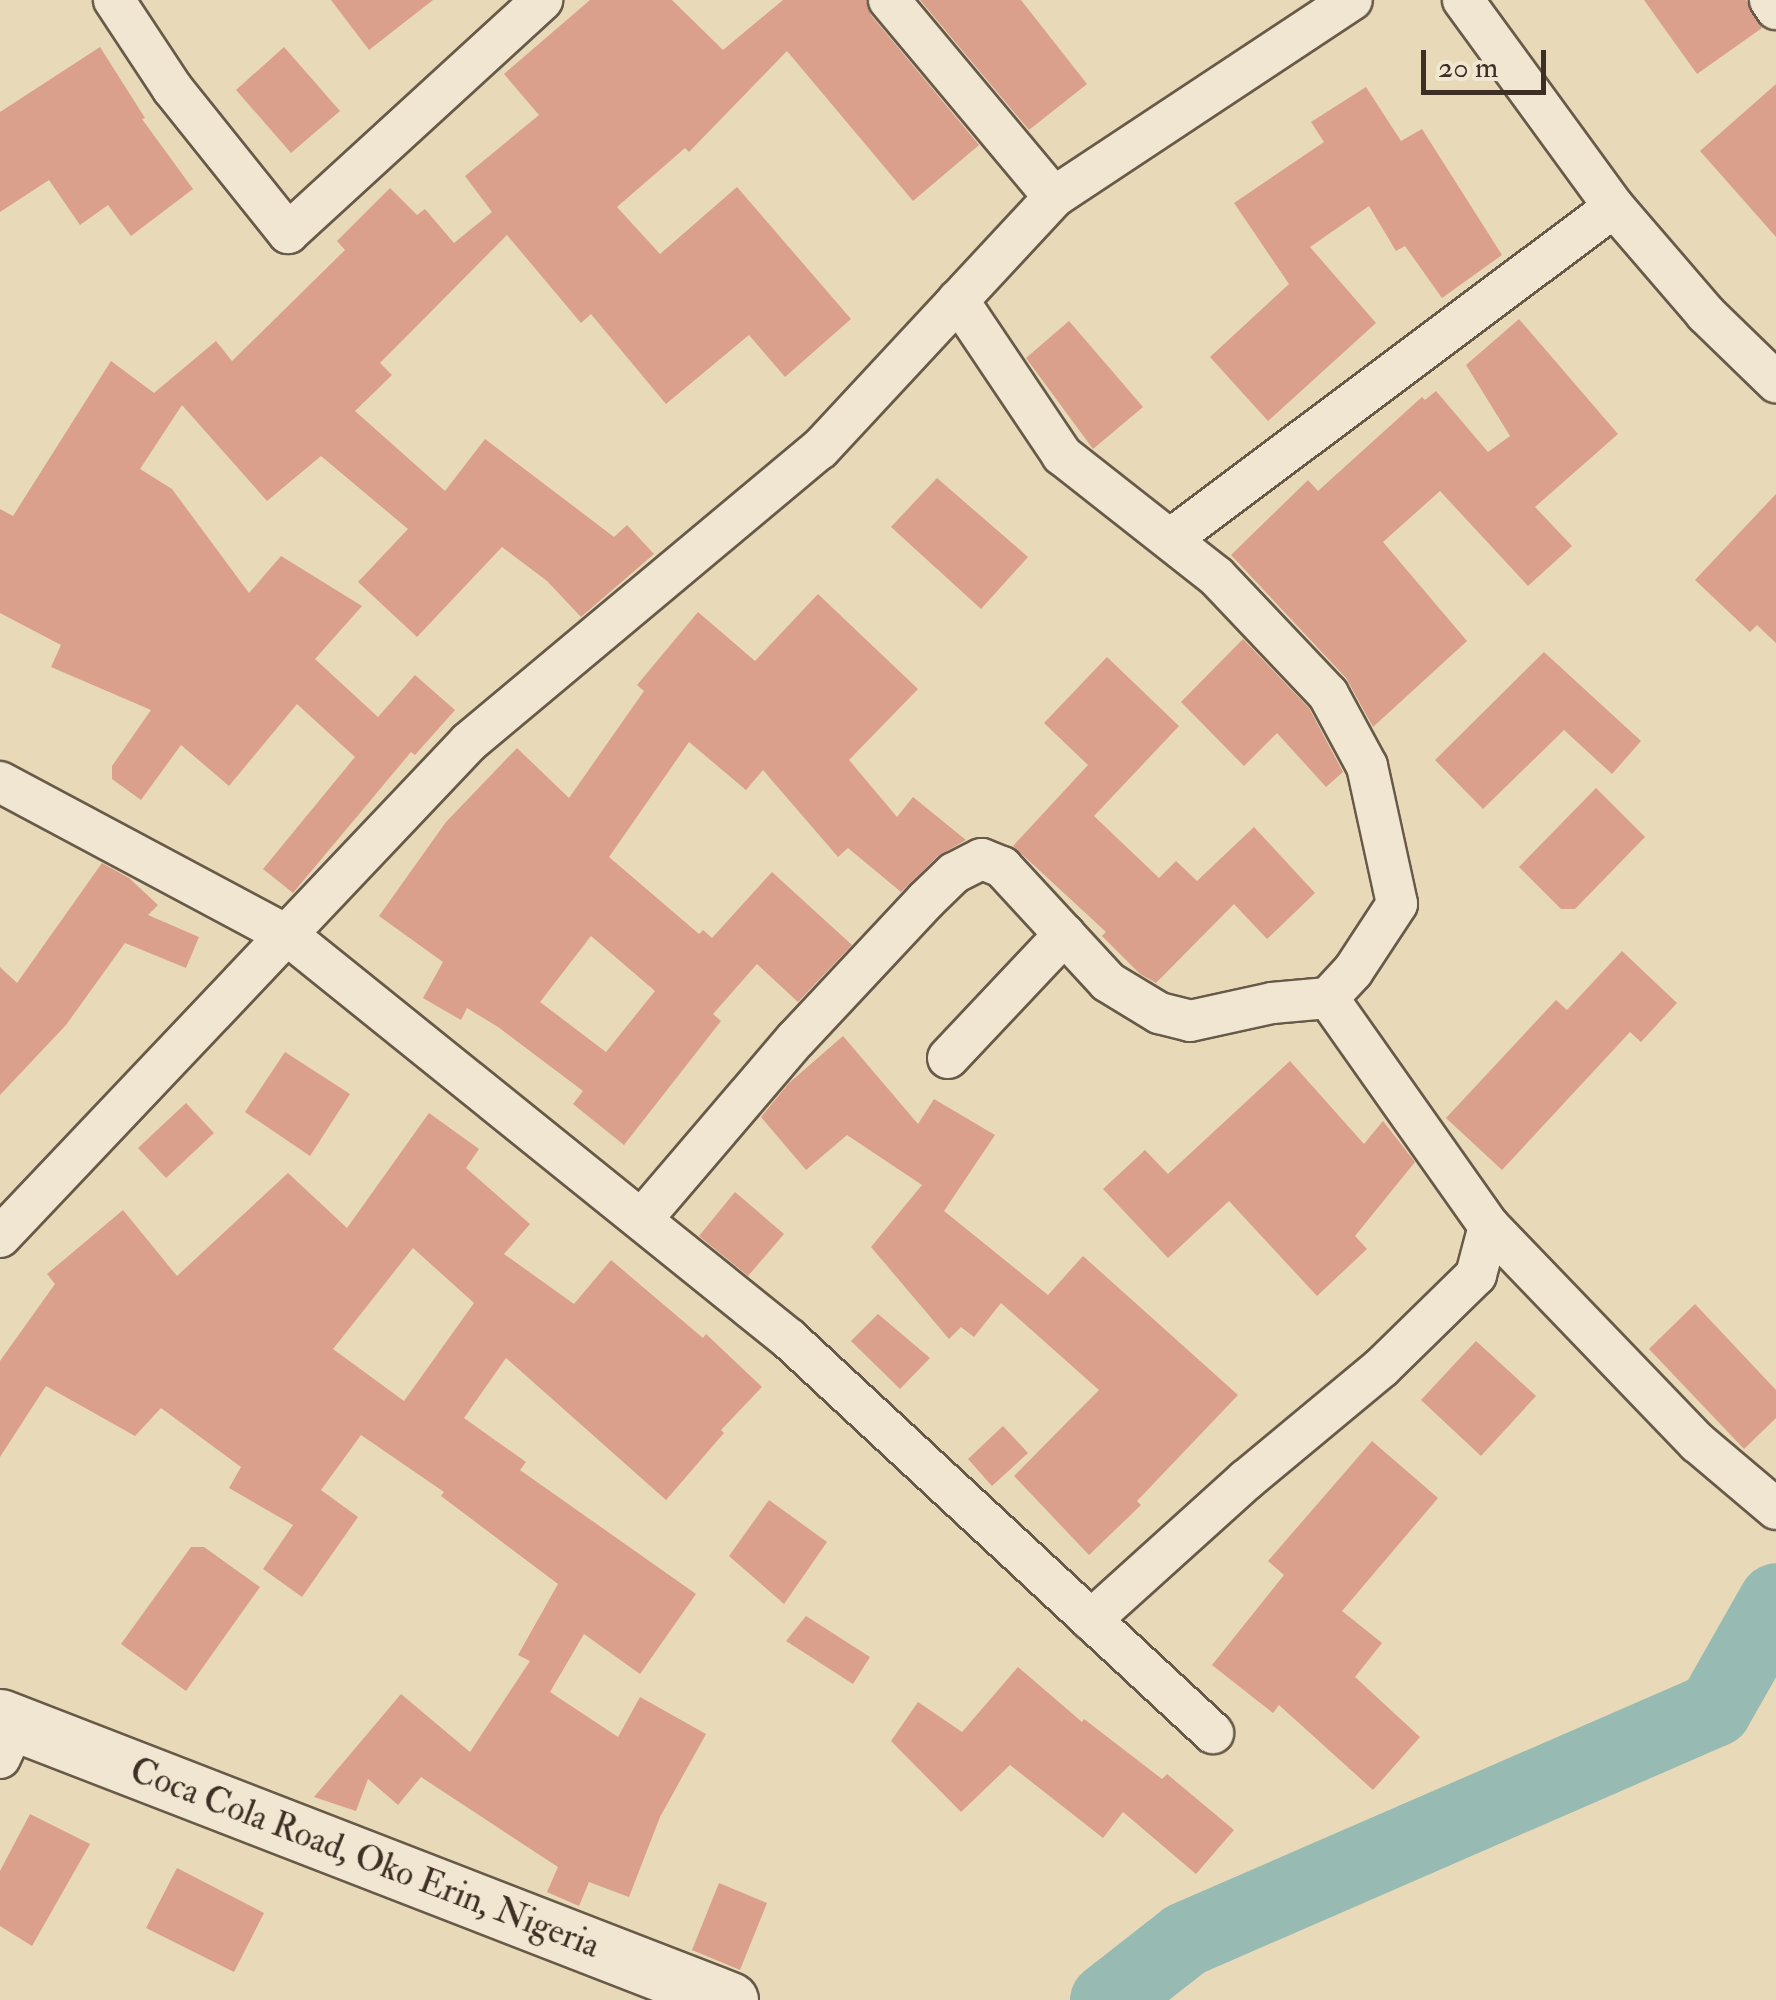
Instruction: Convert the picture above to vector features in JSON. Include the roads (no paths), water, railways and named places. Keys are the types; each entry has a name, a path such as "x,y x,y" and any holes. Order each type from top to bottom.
{"street":[{"path":"114,0 172,88 288,233 542,0"},
{"path":"889,0 1054,197"},
{"path":"0,1237 290,937 470,742 820,449 1054,197 1352,0"},
{"path":"1463,0 1614,207 1706,314 1776,382"},
{"path":"1770,0 1776,9"},
{"path":"1172,538 1614,207"},
{"path":"642,1219 796,1039 954,874 982,859 1002,868 1108,982 1159,1014 1190,1021 1272,1003 1328,998 1353,970 1397,904 1367,766 1328,694 1264,622 1172,538 1062,455 958,300"},
{"path":"0,782 290,937 789,1338 1213,1734"},
{"path":"948,1058 1065,934"},
{"path":"1328,998 1490,1226 1698,1443 1776,1509"},
{"path":"1091,1620 1246,1480 1381,1368 1476,1276 1490,1226"},
{"name":"Coca Cola Road, Oko Erin, Nigeria","path":"5,1733 730,2000"}],"waterway":[{"path":"1107,2000 1185,1939 1714,1709 1776,1600"}]}
